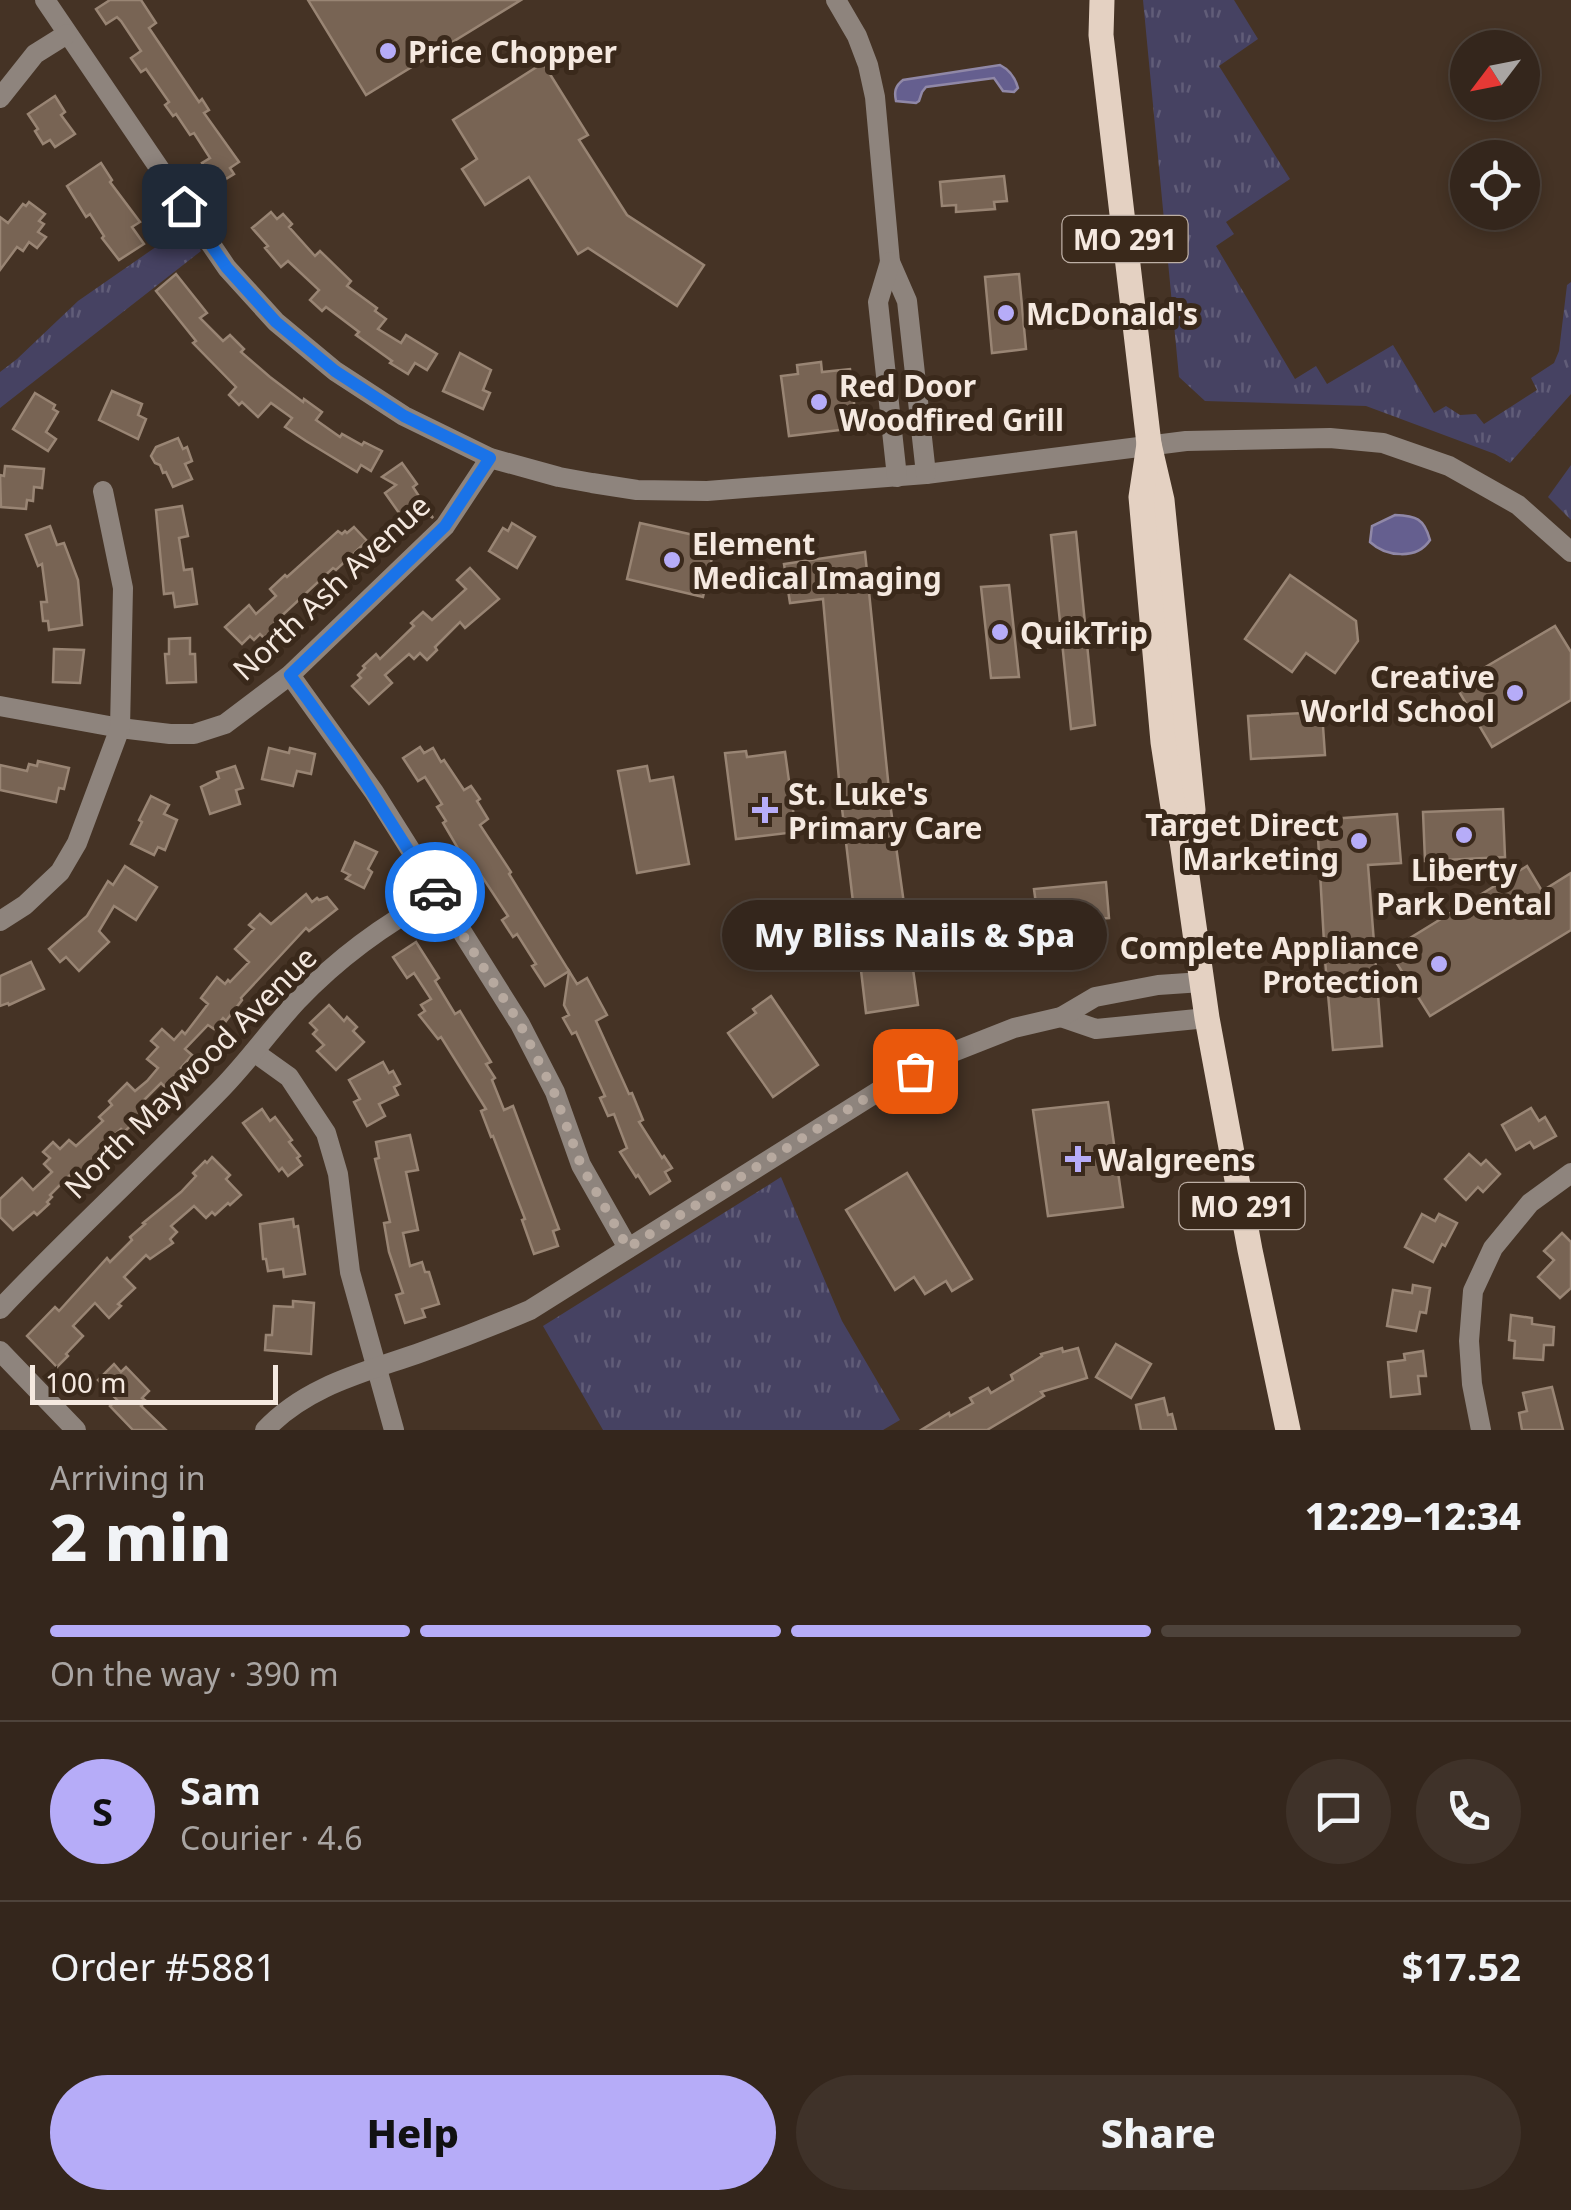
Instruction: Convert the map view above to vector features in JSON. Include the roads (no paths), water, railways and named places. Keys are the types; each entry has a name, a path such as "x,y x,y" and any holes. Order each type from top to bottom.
{"main road":[{"name":"MO 291","path":"1086,0 1101,34"},
{"name":"MO 291","path":"1102,0 1101,34 1149,444 1141,496 1162,742 1182,841 1207,1018 1288,1430"}],"street":[{"path":"45,0 227,268 276,322 335,371 404,416 490,458 559,478 637,490 707,492 926,474 1149,444 1330,438 1383,443 1449,466 1518,505 1571,552"},
{"path":"836,0 868,64 890,262 907,301 926,474"},
{"path":"0,98 35,54 66,34"},
{"path":"890,262 878,302 897,477"},
{"name":"North Ash Avenue","path":"0,706 120,728 194,734 225,724 290,675 445,526 490,458"},
{"path":"0,921 25,905 60,872 77,843 120,728 123,588 103,491"},
{"path":"290,675 358,769 520,1024 554,1092 581,1165 628,1248"},
{"name":"North Maywood Avenue","path":"0,1309 66,1239 224,1086 301,997 401,915 438,896"},
{"path":"265,1430 322,1387 530,1310 882,1088 948,1054 1014,1028 1062,1017 1095,997 1158,985 1202,982"},
{"path":"1062,1017 1096,1029 1207,1018"},
{"path":"254,1052 288,1077 326,1133 338,1174 350,1272 394,1430"},
{"path":"1481,1430 1469,1341 1473,1291 1494,1248 1530,1203 1571,1173"},
{"path":"0,1350 76,1430"}],"place":[{"name":"Price Chopper","path":"388,51"},
{"name":"McDonald's","path":"1006,313"},
{"name":"Red Door Woodfired Grill","path":"819,402"},
{"name":"Element Medical Imaging","path":"672,560"},
{"name":"QuikTrip","path":"1000,632"},
{"name":"Creative World School","path":"1515,693"},
{"name":"St. Luke's Primary Care","path":"765,810"},
{"name":"Liberty Park Dental","path":"1464,835"},
{"name":"Target Direct Marketing","path":"1359,841"},
{"name":"Complete Appliance Protection","path":"1439,964"},
{"name":"My Bliss Nails & Spa","path":"915,1071"},
{"name":"Walgreens","path":"1078,1159"}]}
